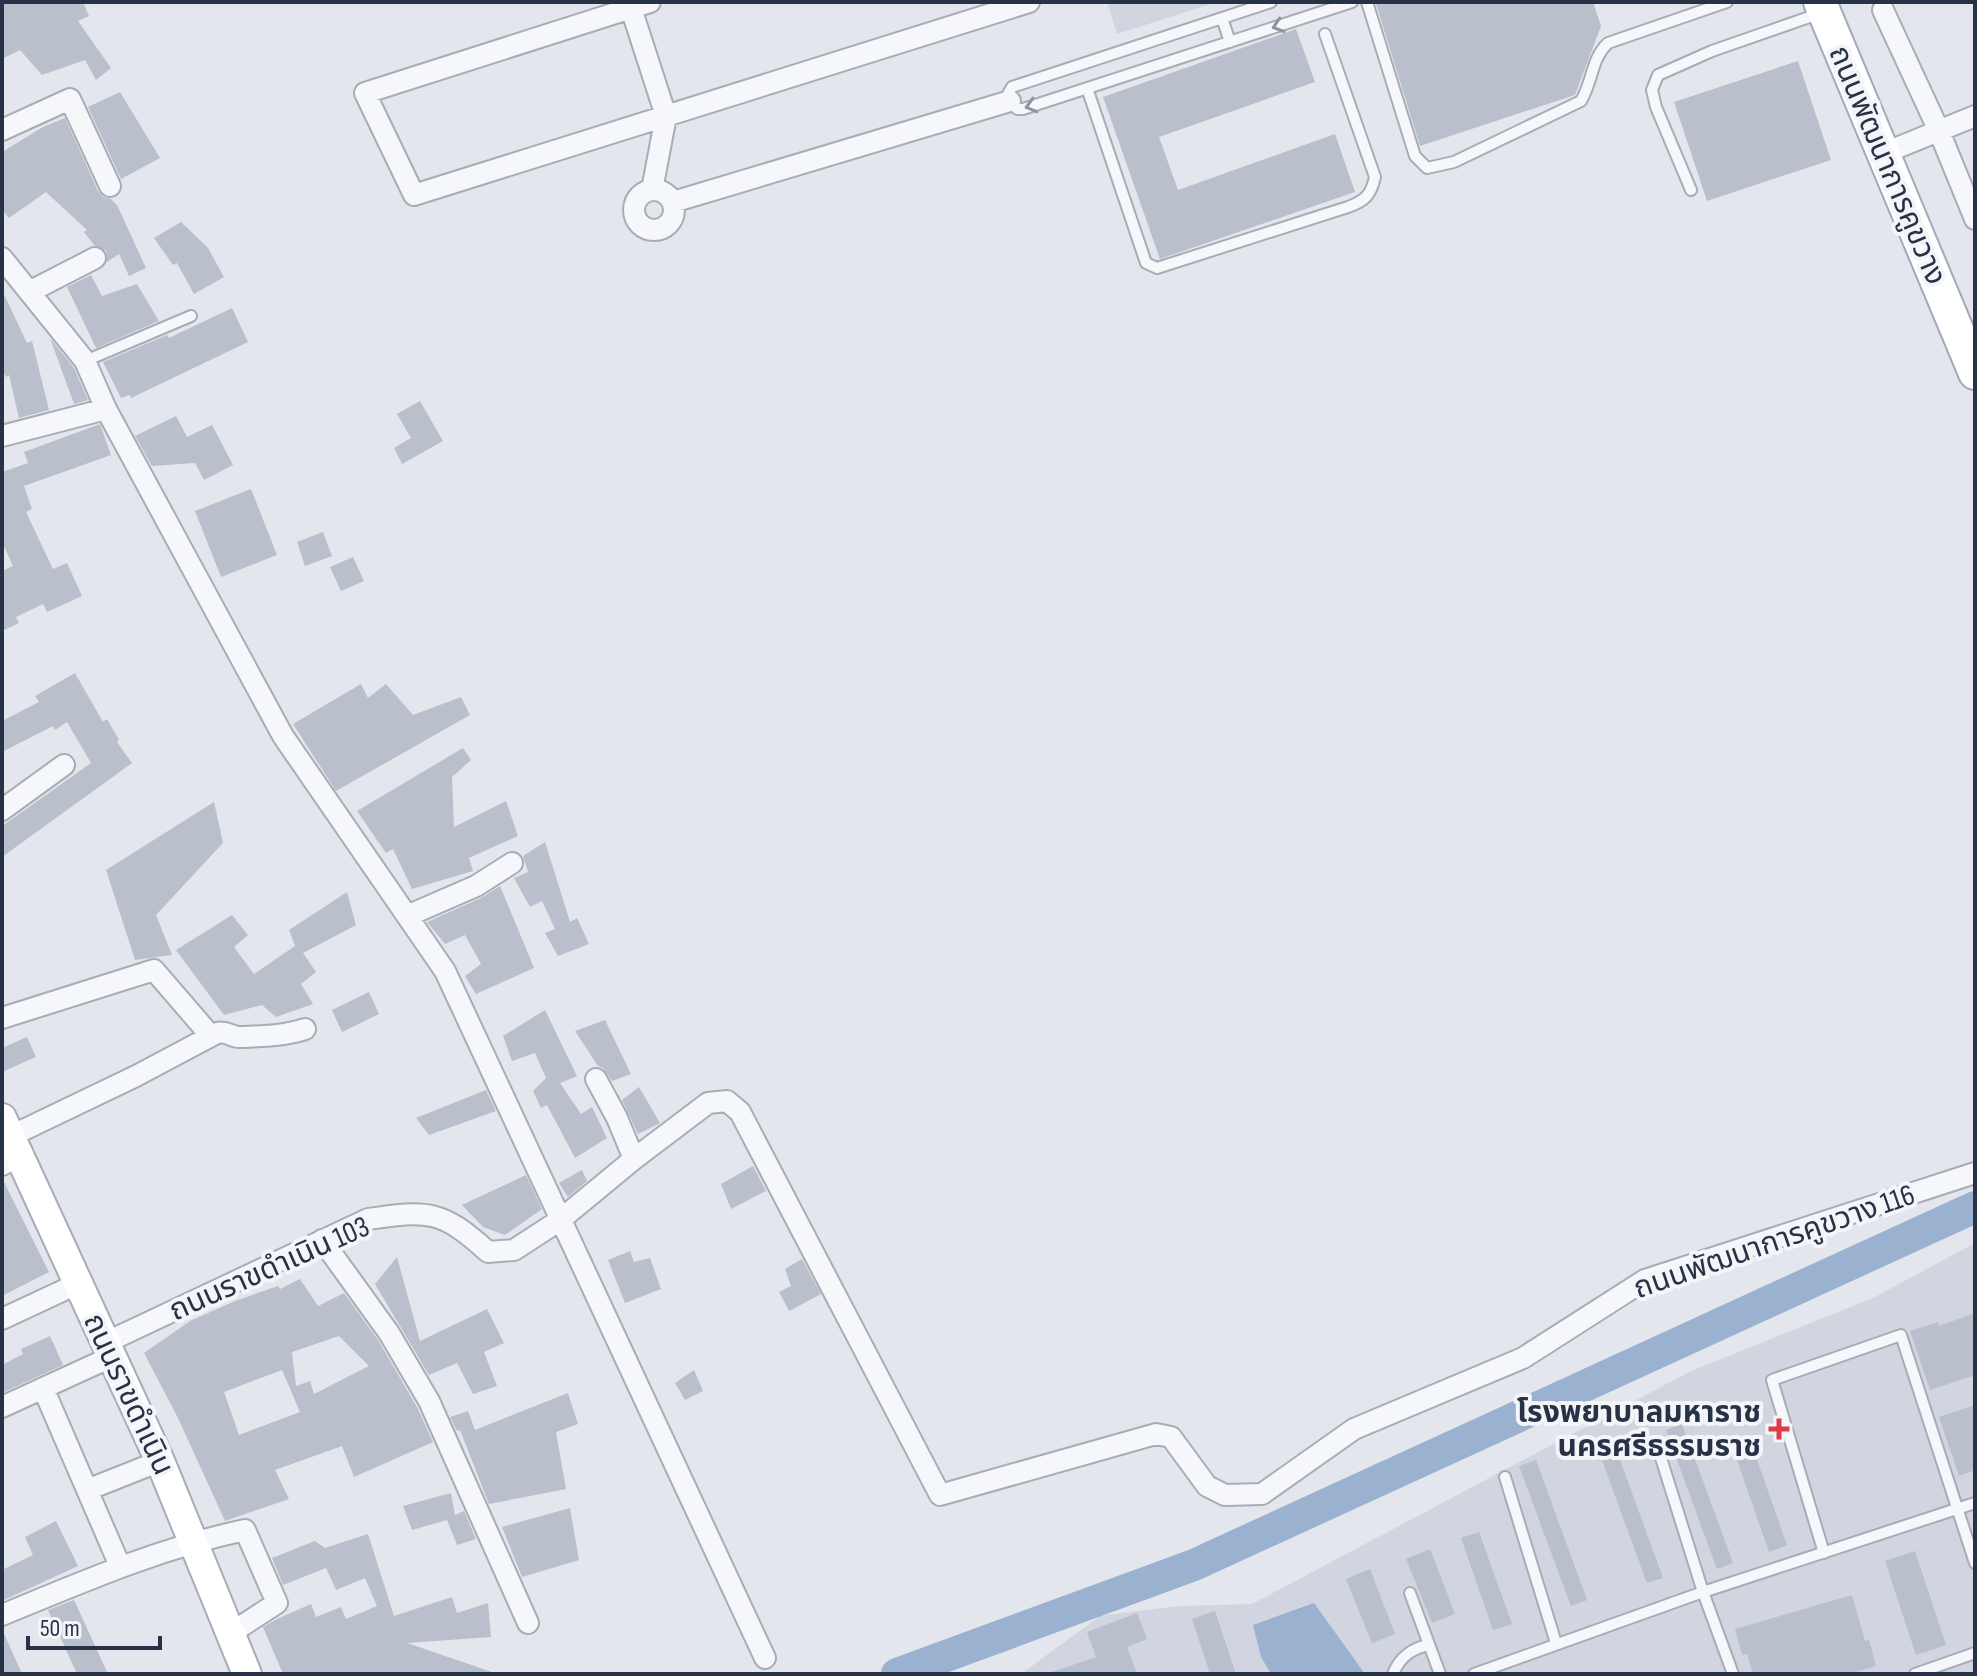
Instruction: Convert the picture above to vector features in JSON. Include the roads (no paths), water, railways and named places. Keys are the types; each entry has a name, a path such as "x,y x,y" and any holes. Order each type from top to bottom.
{"main road":[{"name":"ถนนพัฒนาการคูขวาง","path":"1822,7 1975,373"},
{"name":"ถนนราขดำเนิน","path":"9,1144 160,1461 247,1674"}],"street":[{"path":"652,190 666,116 636,4 365,93 414,195 666,116 1029,2"},
{"path":"1883,10 1939,131 1975,219"},
{"path":"2,130 70,99 110,186"},
{"path":"673,202 1010,101"},
{"path":"1882,154 1975,116"},
{"path":"646,192 665,193 673,202 674,215 667,225 655,230 642,226 634,215 636,201 646,192"},
{"path":"31,291 95,258"},
{"path":"2,259 85,361 106,409 283,736 445,971 765,1658"},
{"path":"2,436 106,409"},
{"path":"2,810 64,765"},
{"path":"407,916 476,886 512,863"},
{"path":"2,1018 154,970 210,1035"},
{"path":"9,1144 210,1035 223,1031 241,1037 277,1036 305,1029"},
{"path":"596,1079 634,1159"},
{"name":"ถนนราขดำเนิน 103","path":"2,1407 368,1219 406,1213 440,1216 461,1227 488,1252 514,1250 560,1220 708,1103 727,1101 740,1112 940,1495"},
{"name":"ถนนพัฒนาการคูขวาง 116","path":"940,1495 1156,1434 1171,1437 1207,1486 1225,1495 1262,1494 1354,1429 1523,1358 1645,1280 1975,1173"},
{"path":"322,1240 389,1333 429,1401 528,1623"},
{"path":"2,1319 77,1284"},
{"path":"43,1388 120,1566"},
{"path":"87,1490 160,1461"},
{"path":"2,1615 120,1566 195,1541 245,1530 277,1603 231,1633"}],"lane":[{"path":"1271,2 1012,87 1008,94 1010,101 1017,109 1023,109 1352,2"},
{"path":"1367,2 1415,156 1427,168 1454,162 1581,101 1599,51 1608,43 1727,2"},
{"path":"1691,190 1656,107 1652,90 1658,75 1822,7"},
{"path":"1222,18 1230,42"},
{"path":"1087,88 1146,263 1157,268 1348,207 1372,193 1375,177 1325,34"},
{"path":"85,361 191,316"},
{"path":"1824,1553 1772,1380 1901,1335 1975,1563"},
{"path":"1661,1458 1703,1592 1733,1674"},
{"path":"1505,1477 1556,1643"},
{"path":"1474,1674 1703,1592 1975,1503"},
{"path":"1410,1593 1440,1674"},
{"path":"1393,1674 1414,1648 1429,1645"},
{"path":"1915,1674 1975,1653"}],"water":[{"path":"1314,1603 1365,1674 1271,1674 1261,1657 1253,1625"}],"waterway":[{"path":"897,1674 1194,1565 1975,1207"}],"place":[{"name":"โรงพยาบาลมหาราช นครศรีธรรมราช","path":"1779,1429"}]}
